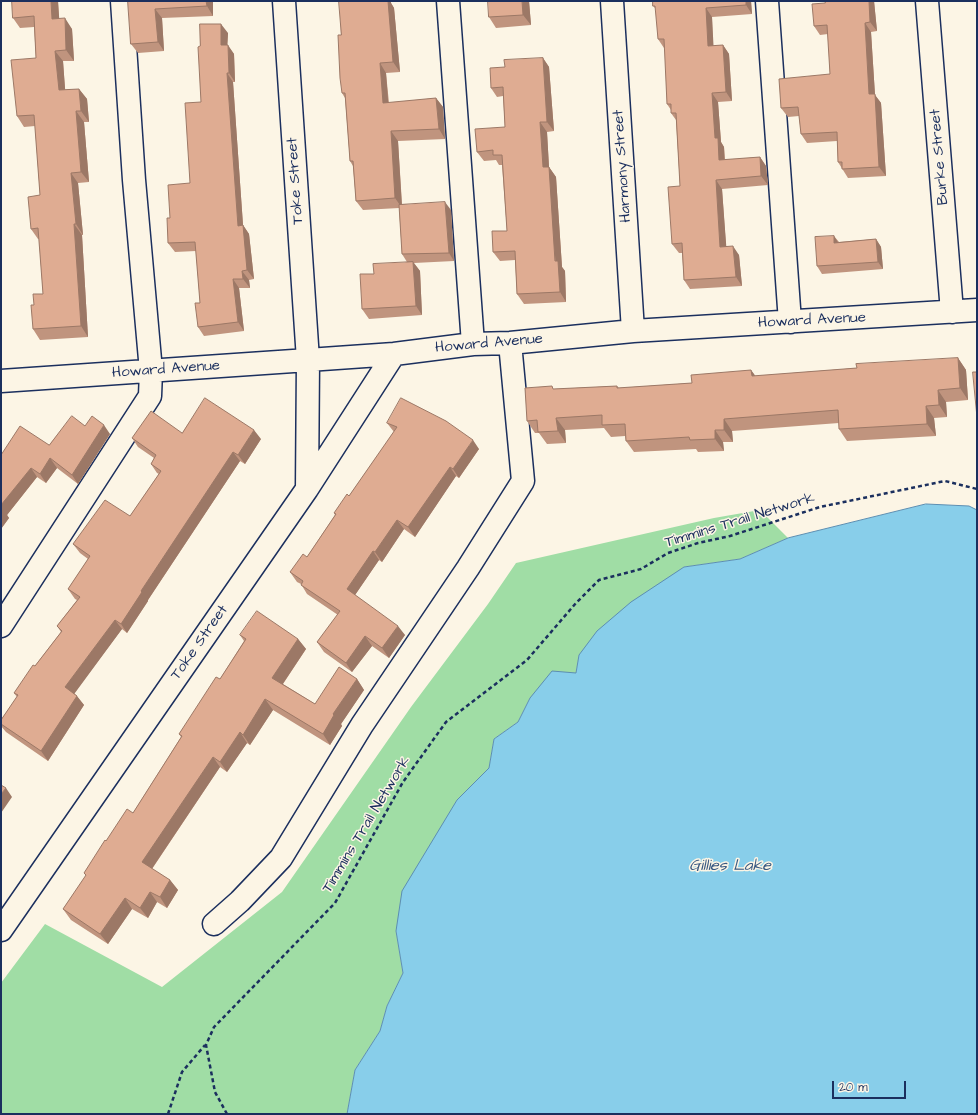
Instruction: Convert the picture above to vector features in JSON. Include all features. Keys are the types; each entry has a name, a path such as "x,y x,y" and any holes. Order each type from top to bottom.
{"street":[{"path":"1,626 150,396 151,371 135,188 122,1"},
{"name":"Toke Street","path":"284,1 308,360 307,489"},
{"path":"448,1 473,344"},
{"name":"Harmony Street","path":"612,1 633,331"},
{"path":"767,1 790,322"},
{"name":"Burke Street","path":"927,1 952,312"},
{"name":"Howard Avenue","path":"1,381 394,354 473,344 633,331 977,310"},
{"path":"214,924 240,901 281,858 362,725 468,568 523,481 510,342"},
{"name":"Toke Street","path":"1,930 307,489 394,354"}],"path":[{"name":"Timmins Trail Network","path":"168,1114 182,1072 206,1045 214,1027 335,903 402,782 446,722 527,660 576,603 599,580 641,569 668,553 730,536 820,508 945,480 977,489"},
{"path":"206,1045 215,1092 227,1114"}],"green space":[{"path":"760,510 788,538 740,559 684,567 579,655 576,673 530,698 518,722 494,739 489,768 457,800 396,931 403,973 387,1006 380,1031 355,1070 347,1114 1,1114 1,983 45,924 162,987 282,892 411,707 488,604 516,563 714,518"}],"water":[{"name":"Gillies Lake","path":"926,504 969,506 977,510 977,1114 347,1114 355,1070 380,1031 387,1006 403,973 396,931 402,891 457,800 489,768 494,739 518,722 530,698 552,671 576,673 579,655 597,631 631,602 684,567 740,559 788,538"}],"building":[{"path":"12,1 51,1 52,19 65,18 66,50 55,51 59,90 79,89 81,111 76,111 81,172 71,173 76,224 74,224 81,326 33,329 31,305 34,305 33,294 43,294 38,228 31,229 28,197 40,195 34,115 17,116 11,60 36,58 34,16 13,18"},
{"path":"128,1 206,1 207,6 155,9 158,42 131,44"},
{"path":"339,1 388,1 393,62 380,63 383,103 436,98 439,129 391,131 395,198 356,201 353,161 350,161 345,93 342,93 340,78 338,35 341,35"},
{"path":"488,1 522,1 523,15 489,17"},
{"path":"653,1 746,1 746,5 706,8 708,46 723,45 726,92 712,93 715,138 718,138 719,160 760,157 761,176 716,180 720,247 733,246 736,277 684,280 682,243 672,244 668,187 680,186 676,113 671,113 671,104 667,104 664,39 658,39 655,6 653,6"},
{"path":"825,1 869,1 870,22 865,23 869,94 875,94 879,167 842,169 842,162 838,162 837,132 801,134 798,107 781,108 779,79 830,74 827,25 814,26 812,4 825,3"},
{"path":"200,24 221,24 221,45 228,45 229,73 227,73 238,226 243,225 247,270 242,271 243,279 233,279 238,322 198,327 195,303 200,303 195,242 168,243 167,218 170,218 168,185 190,183 185,103 201,102 198,47 200,46"},
{"path":"543,58 547,122 540,122 543,167 549,167 555,261 558,261 560,292 517,294 515,251 493,252 492,231 507,231 502,155 493,155 493,150 477,152 475,129 505,127 503,87 491,88 490,68 505,67 504,60"},
{"path":"445,202 449,253 402,254 399,205"},
{"path":"834,236 834,243 876,239 878,262 817,266 815,237"},
{"path":"413,262 416,306 362,309 360,274 374,274 373,264"},
{"path":"958,358 960,388 938,390 939,405 926,406 927,424 839,429 838,410 724,419 724,430 715,430 715,439 690,440 689,437 626,441 625,424 602,425 602,415 556,418 558,431 538,432 537,420 527,421 525,388 552,386 553,389 617,386 617,388 692,383 691,375 751,370 752,376 857,368 856,364"},
{"path":"973,372 977,372 977,417"},
{"path":"205,398 254,430 238,455 233,452 141,591 142,592 121,624 115,620 65,687 77,696 41,751 1,724 1,720 18,695 14,693 33,665 35,666 62,631 57,626 80,597 68,589 90,556 73,544 105,500 130,516 161,471 151,464 156,455 132,438 151,411 182,433"},
{"path":"401,398 446,421 473,440 453,469 450,467 408,527 397,520 375,552 373,551 347,589 398,626 382,648 365,636 346,663 317,642 340,611 301,585 303,581 290,572 303,554 307,557 336,514 334,513 347,494 349,496 397,427 387,423"},
{"path":"72,416 85,426 92,416 104,425 72,475 50,458 40,474 31,468 1,505 1,455 20,426 49,445"},
{"path":"257,611 298,639 272,678 315,704 339,667 357,679 333,714 334,715 323,734 265,699 243,735 240,732 220,762 213,757 142,862 170,880 160,897 150,892 140,908 125,898 100,934 63,909 86,875 84,873 105,840 106,841 127,809 133,813 182,736 179,734 216,677 220,679 246,639 240,635"},
{"path":"1,785 6,788 1,794"}]}
